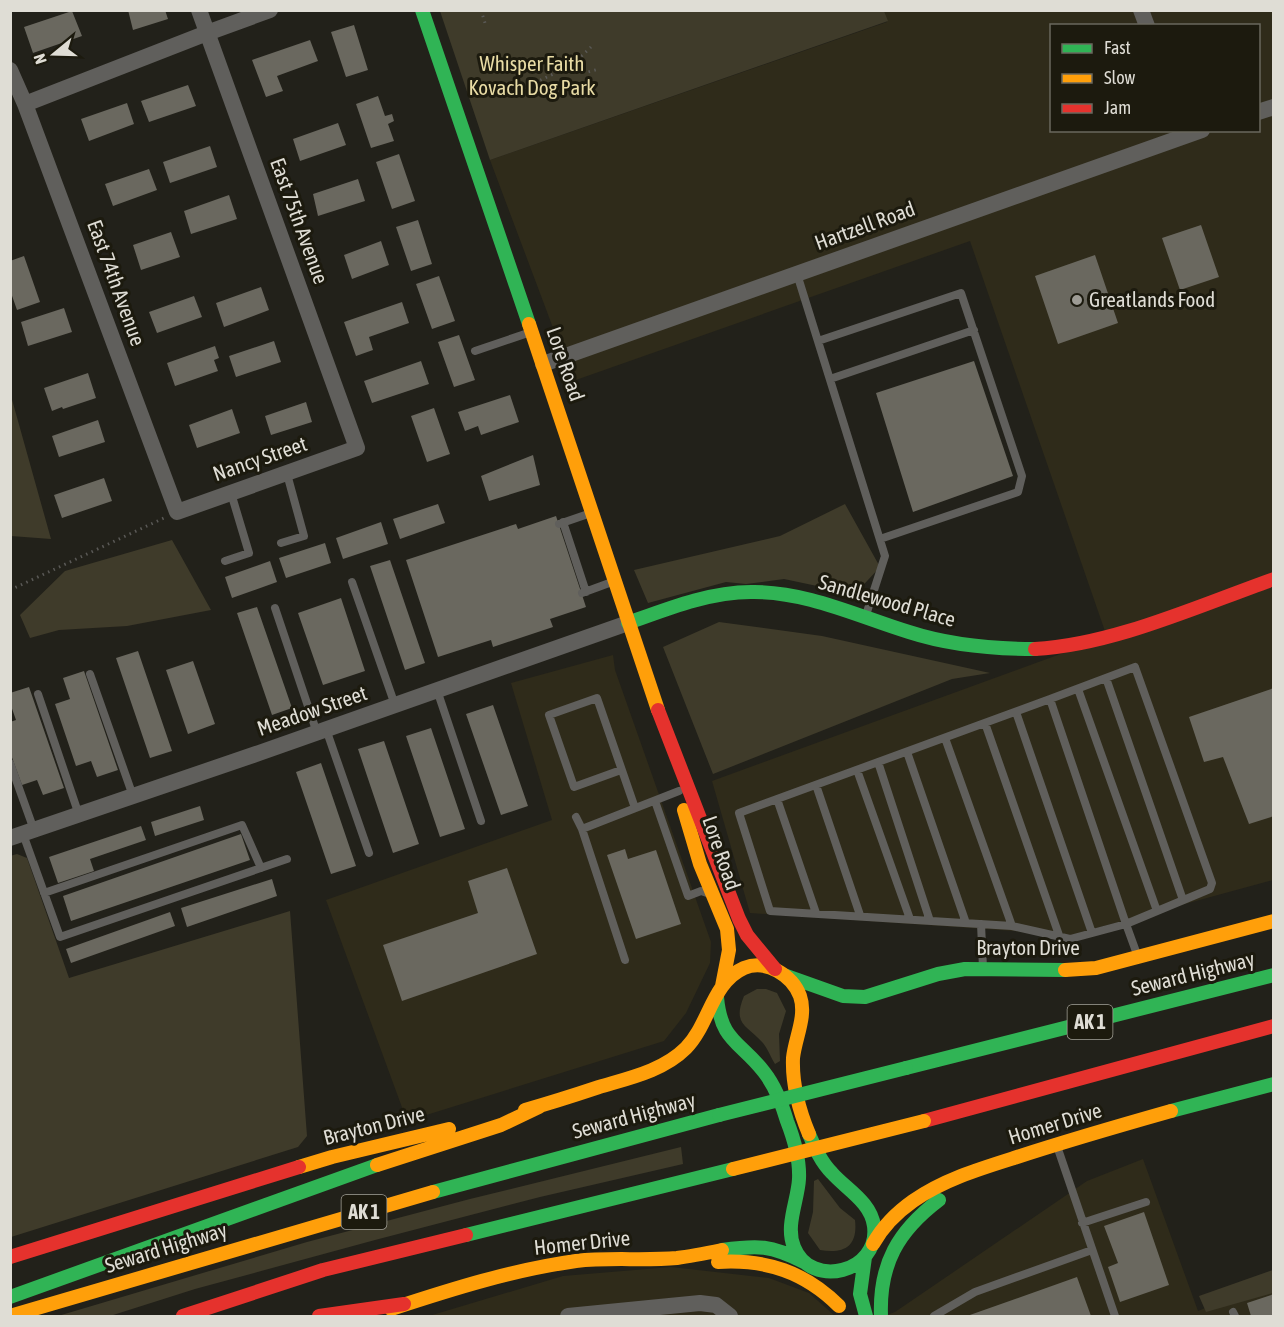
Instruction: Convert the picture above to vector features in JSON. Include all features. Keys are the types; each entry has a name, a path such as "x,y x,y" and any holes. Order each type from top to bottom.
{"main road":[{"name":"Lore Road","path":"422,10 666,733 747,935 799,994 803,1008 793,1079 797,1098 814,1144 825,1165 840,1184 862,1202 871,1215 874,1227 860,1294 866,1317"},
{"name":"Sandlewood Place","path":"628,623 672,607 727,593 775,593 821,601 910,633 960,644 1009,649 1047,648 1115,633 1274,579"},
{"name":"Lore Road","path":"666,733 700,864 728,937 729,950 720,992"},
{"name":"Brayton Drive","path":"780,972 843,996 865,997 938,974 983,968 1039,972 1096,968 1274,921"},
{"path":"780,972 762,965 748,967 732,975 720,992 718,1012 726,1034 765,1073 773,1087 791,1135 799,1166 800,1182 791,1233 795,1249 842,1311"},
{"name":"Seward Highway","path":"10,1316 460,1184 719,1115 1274,975"},
{"name":"Brayton Drive","path":"10,1257 332,1157 539,1107 636,1076 666,1063 686,1048 699,1033 720,992"},
{"name":"AK 1","path":"183,1317 323,1270 924,1121 1274,1026"},
{"name":"Homer Drive","path":"868,1251 887,1221 911,1202 958,1178 1056,1143 1274,1084"},
{"path":"10,1296 349,1175 501,1125 539,1107"},
{"path":"881,1317 880,1293 885,1267 908,1227 941,1198 1005,1161"},
{"name":"Homer Drive","path":"366,1317 481,1280 578,1260 675,1258 760,1245 784,1252 809,1266"},
{"path":"809,1266 822,1272 837,1274 850,1269 868,1251"},
{"path":"675,1258 699,1263 743,1261 765,1263 821,1290 842,1311"},
{"path":"319,1317 404,1304"}],"street":[{"name":"East 75th Avenue","path":"199,10 357,448"},
{"path":"25,104 270,10"},
{"name":"East 74th Avenue","path":"10,70 25,104 177,512"},
{"name":"Hartzell Road","path":"543,364 1184,133"},
{"name":"Nancy Street","path":"177,512 357,448"},
{"name":"Meadow Street","path":"22,834 628,623"},
{"path":"568,1317 700,1303 716,1305 730,1317"}],"lane":[{"path":"797,274 885,556 866,616"},
{"path":"818,341 961,293 1022,476 1018,492 880,539"},
{"path":"830,379 974,330"},
{"path":"475,351 532,332"},
{"path":"281,543 304,536 287,474"},
{"path":"225,561 249,554 231,493"},
{"path":"592,513 561,523 584,592 614,582"},
{"path":"352,582 395,705"},
{"path":"274,608 369,853"},
{"path":"1136,667 1212,884 1210,889 1126,924 1070,939 1012,926 770,910 739,813 1106,678 1136,667"},
{"path":"90,674 133,796"},
{"path":"1106,678 1184,900"},
{"path":"1078,688 1157,911"},
{"path":"437,690 481,821"},
{"path":"38,694 79,815"},
{"path":"621,770 574,787 549,715 597,698 635,808"},
{"path":"1050,699 1138,958"},
{"path":"1016,712 1092,933"},
{"path":"985,723 1060,938"},
{"path":"945,738 1012,926"},
{"path":"907,752 966,923"},
{"path":"878,762 930,921"},
{"path":"10,763 22,834 60,937 287,859"},
{"path":"857,770 910,920"},
{"path":"816,785 860,915"},
{"path":"582,829 679,790"},
{"path":"777,799 816,913"},
{"path":"655,801 688,896 700,891 712,894"},
{"path":"576,817 625,960"},
{"path":"44,893 242,825 261,868"},
{"path":"981,924 983,968"},
{"path":"1056,1143 1114,1317"},
{"path":"1082,1223 1146,1202"},
{"path":"934,1317 975,1292 1092,1250"}],"path":[{"path":"481,10 485,23"},
{"path":"524,88 572,65 591,47"},
{"path":"572,65 588,72 599,69"},
{"path":"10,590 177,512"}],"shaded area":[{"path":"884,11 1273,11 1273,880 1071,935 750,913 712,781 1107,637 970,241 573,381 490,160 887,22"},
{"path":"613,655 615,670 711,942 710,963 686,1013 664,1041 407,1121 326,900 552,820 511,683"},
{"path":"1143,1159 1198,1311 1273,1280 1273,1316 884,1316 895,1312 1087,1181"},
{"path":"671,1267 769,1278 809,1293 835,1316 429,1316 563,1276"}],"green space":[{"name":"Whisper Faith Kovach Dog Park","path":"440,11 884,11 888,21 490,160"},
{"path":"11,396 51,539 11,536"},
{"path":"845,504 880,567 855,594 784,579 746,584 726,582 648,603 634,570 780,536"},
{"path":"172,540 211,610 127,626 59,630 30,638 20,615 65,571"},
{"path":"719,622 822,636 990,673 952,679 713,774 663,647"},
{"path":"17,854 27,858 69,978 290,911 307,1136 298,1147 11,1237 10,856"},
{"path":"757,989 777,993 786,1011 779,1034 780,1061 775,1064 763,1043 743,1024 741,1019 744,996"},
{"path":"681,1147 683,1164 540,1197 375,1240 195,1289 110,1316 58,1316 307,1242"},
{"path":"818,1179 840,1208 855,1220 854,1237 848,1247 836,1251 820,1250 808,1233 813,1212 814,1181"},
{"path":"1273,1270 1273,1293 1206,1312 1199,1296"}],"building":[{"path":"128,10 165,10 168,19 133,30"},
{"path":"72,11 82,36 33,53 24,27"},
{"path":"354,25 368,70 346,77 331,32"},
{"path":"310,40 318,61 277,76 283,91 266,97 252,60"},
{"path":"188,85 196,106 149,122 141,101"},
{"path":"378,96 385,116 392,114 394,121 388,124 394,141 371,148 356,104"},
{"path":"127,103 134,124 89,141 81,119"},
{"path":"338,123 346,145 300,161 293,139"},
{"path":"210,146 217,167 170,183 163,162"},
{"path":"399,154 415,201 392,209 376,162"},
{"path":"149,169 157,190 113,206 105,184"},
{"path":"358,179 365,201 318,216 313,194"},
{"path":"229,195 237,219 191,234 184,211"},
{"path":"418,220 432,264 411,271 396,227"},
{"path":"1201,225 1219,277 1180,290 1162,238"},
{"path":"171,232 180,257 141,270 133,245"},
{"path":"381,241 389,265 352,279 344,255"},
{"name":"Greatlands Food","path":"1095,255 1118,323 1058,344 1035,276"},
{"path":"24,256 40,302 17,310 10,290 10,261"},
{"path":"439,276 455,321 432,329 416,284"},
{"path":"261,287 269,310 224,327 216,303"},
{"path":"194,296 202,317 157,333 149,312"},
{"path":"402,302 409,323 369,337 373,350 356,356 344,322"},
{"path":"64,308 72,332 28,346 21,322"},
{"path":"459,335 475,380 454,387 438,342"},
{"path":"274,341 281,362 236,377 229,356"},
{"path":"215,346 219,358 214,360 218,371 175,386 167,363"},
{"path":"421,361 429,384 372,403 364,381"},
{"path":"974,361 1013,476 913,512 876,393"},
{"path":"88,373 96,398 52,411 44,388"},
{"path":"510,395 519,422 481,435 478,426 465,431 458,412"},
{"path":"306,402 312,422 271,435 265,416"},
{"path":"434,408 450,454 427,462 411,416"},
{"path":"232,409 240,433 197,448 189,425"},
{"path":"98,420 105,442 59,457 52,436"},
{"path":"533,455 540,485 489,501 481,476"},
{"path":"104,478 112,501 62,518 54,495"},
{"path":"438,504 445,523 400,539 393,519"},
{"path":"556,516 586,607 550,619 553,627 493,647 491,640 438,657 406,560 516,524 518,529"},
{"path":"381,522 388,544 343,559 336,538"},
{"path":"325,543 331,563 286,578 279,558"},
{"path":"390,560 425,663 405,670 370,566"},
{"path":"270,561 277,582 232,598 225,577"},
{"path":"341,598 365,671 323,685 298,613"},
{"path":"257,607 292,708 272,715 237,613"},
{"path":"138,651 172,751 150,758 116,658"},
{"path":"193,661 215,724 188,734 166,670"},
{"path":"84,671 118,770 97,777 91,761 76,766 55,704 70,699 63,678"},
{"path":"29,687 64,788 43,795 37,780 22,785 10,752 10,722 16,720 10,703 10,693"},
{"path":"1274,688 1274,816 1249,824 1223,757 1204,762 1189,717"},
{"path":"493,705 528,806 501,815 466,714"},
{"path":"431,728 465,829 440,837 406,736"},
{"path":"384,741 419,844 393,853 358,749"},
{"path":"321,763 356,866 331,874 296,772"},
{"path":"200,806 204,820 155,836 151,822"},
{"path":"141,826 146,840 90,859 94,871 58,883 49,857"},
{"path":"241,834 250,860 71,921 63,896"},
{"path":"625,849 628,859 656,850 681,924 636,939 607,855"},
{"path":"507,868 537,954 402,1001 383,945 478,913 468,881"},
{"path":"272,879 277,896 187,927 181,908"},
{"path":"170,912 175,926 71,963 66,949"},
{"path":"1144,1212 1169,1285 1120,1302 1108,1267 1118,1263 1104,1226"},
{"path":"1077,1277 1091,1316 967,1316"},
{"path":"1274,1294 1274,1316 1251,1316 1247,1303"}],"traffic: fast":[{"path":"422,10 529,324"},
{"path":"628,623 704,598 735,593 771,593 811,600 940,640 987,647 1035,649"},
{"path":"784,975 843,996 865,997 938,974 965,969 1065,970"},
{"path":"906,1068 1274,975"},
{"path":"717,997 719,1012 727,1032 768,1077 775,1089 792,1135 799,1172 791,1222 794,1247 803,1260 815,1268 828,1271 843,1270 856,1264 866,1255 873,1242 872,1217 857,1196 825,1164 809,1134"},
{"path":"719,1115 906,1068"},
{"path":"1171,1111 1274,1084"},
{"path":"433,1192 719,1115"},
{"path":"10,1297 377,1165"},
{"path":"466,1235 733,1169"},
{"path":"881,1316 883,1280 894,1250 912,1224 939,1200"},
{"path":"722,1250 745,1247 773,1249 804,1262"},
{"path":"865,1257 860,1294 866,1316"}],"traffic: slow":[{"path":"529,324 658,710"},
{"path":"684,810 700,864 727,929 729,950 722,986"},
{"path":"1065,970 1096,968 1274,921"},
{"path":"525,1110 634,1077 667,1063 694,1039 725,983 744,968 761,966 769,967 785,976 800,996 802,1011 794,1050 793,1068 797,1097 809,1134"},
{"path":"377,1165 501,1125 539,1107"},
{"path":"873,1244 901,1210 949,1181 1034,1152 1171,1111"},
{"path":"733,1169 924,1121"},
{"path":"299,1167 449,1129"},
{"path":"10,1316 433,1192"},
{"path":"391,1309 529,1269 589,1260 677,1258 722,1250"},
{"path":"718,1262 752,1263 784,1270 812,1284 839,1306"}],"traffic: jam":[{"path":"1035,649 1065,646 1125,632 1274,579"},
{"path":"658,710 739,919 747,935 775,969"},
{"path":"924,1121 1274,1026"},
{"path":"10,1257 299,1167"},
{"path":"183,1316 323,1270 466,1235"},
{"path":"319,1316 404,1304"}],"place":[{"name":"Greatlands Food","path":"1077,300"}]}
